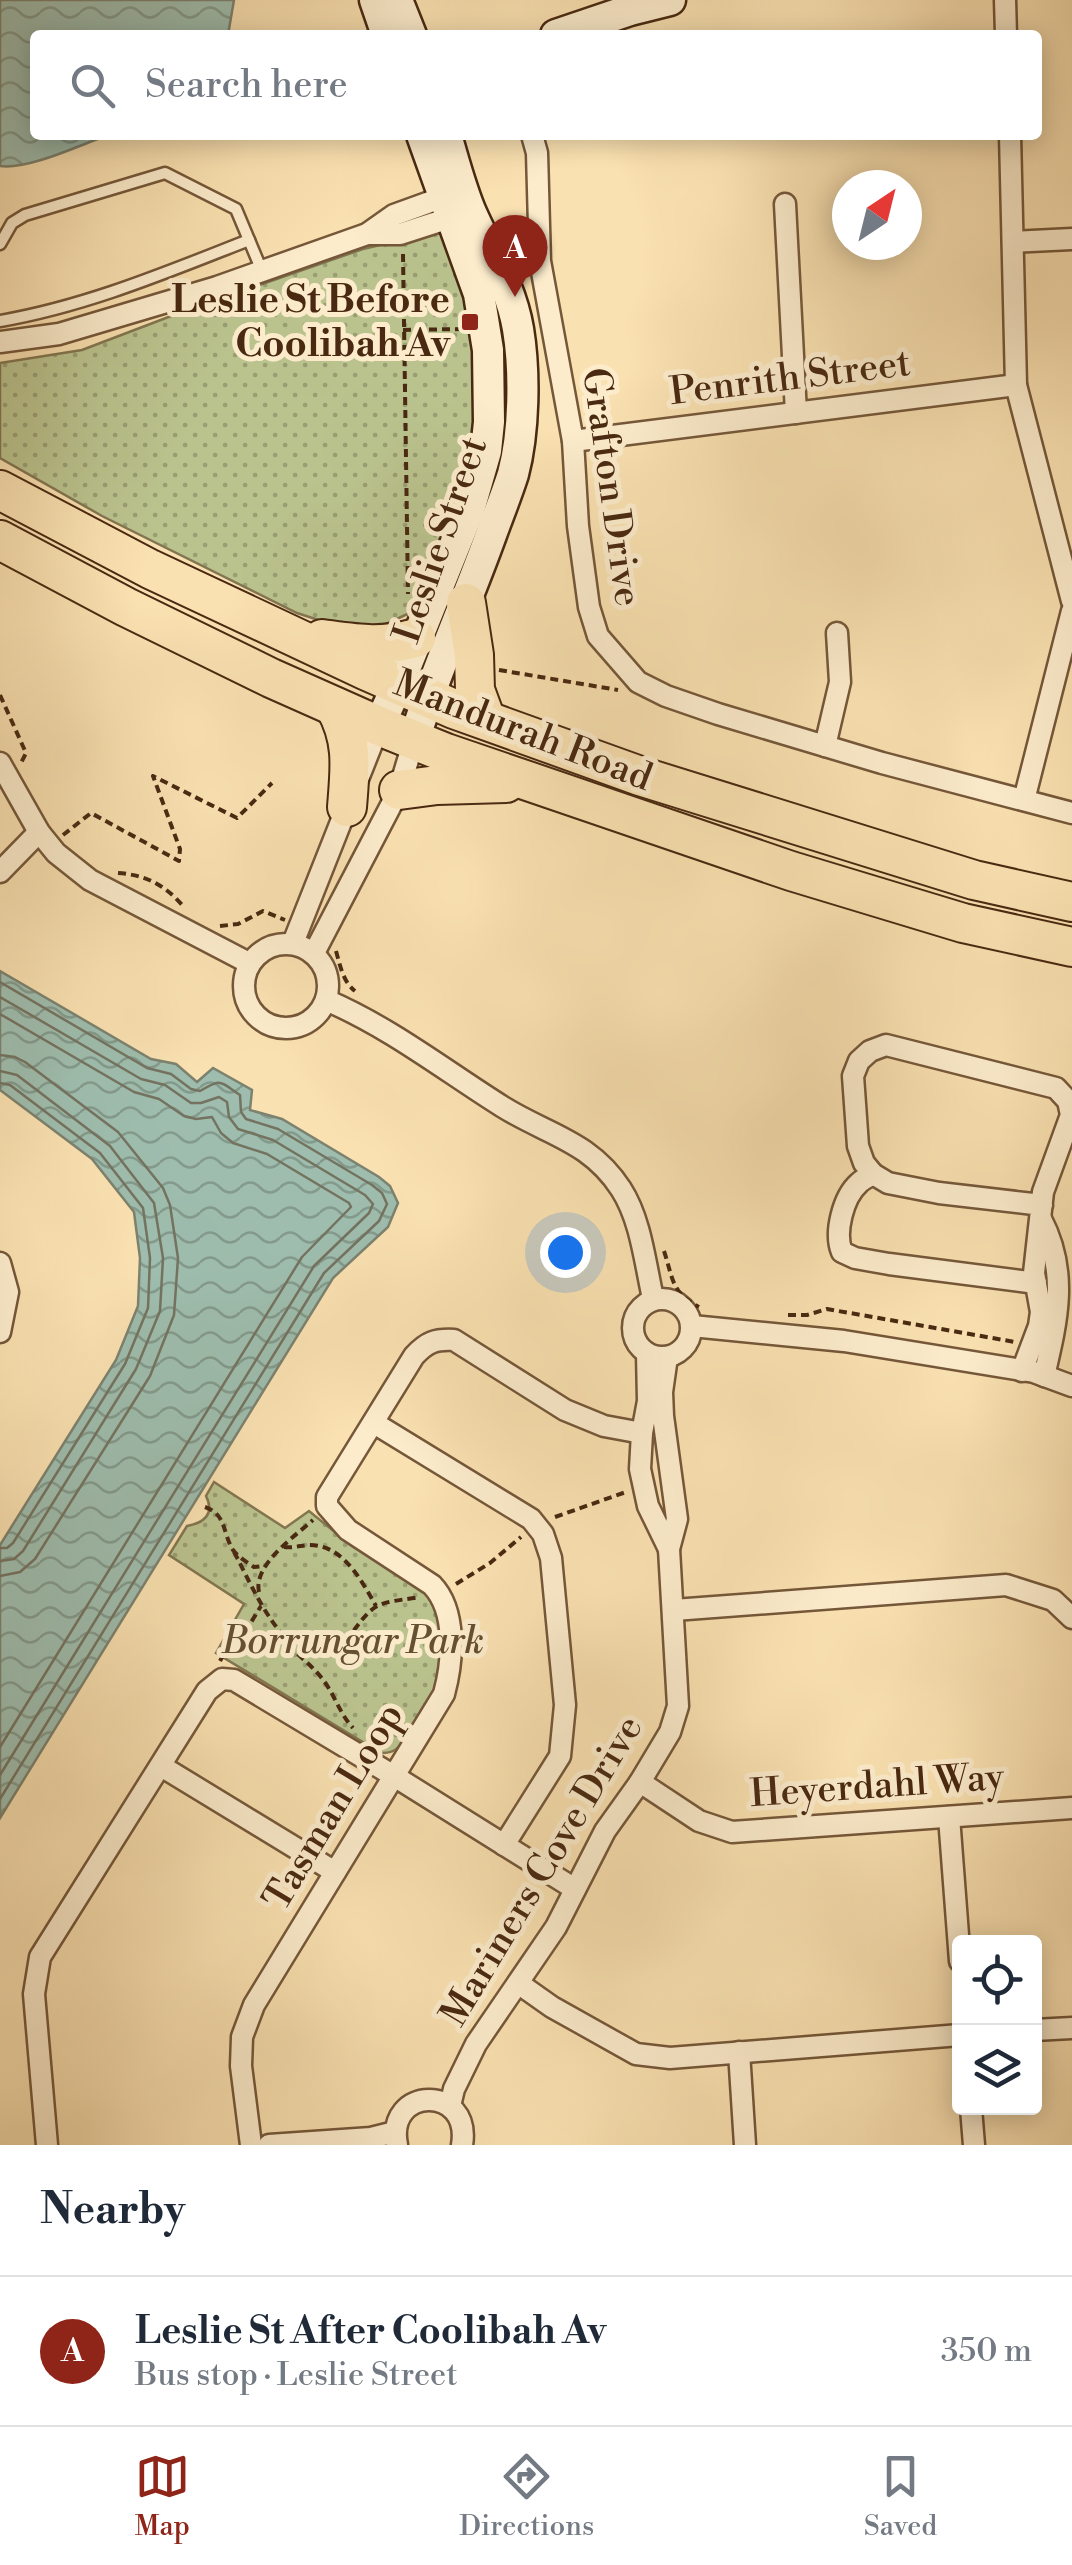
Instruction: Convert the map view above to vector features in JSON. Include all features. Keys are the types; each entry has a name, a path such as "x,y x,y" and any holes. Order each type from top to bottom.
{"highway":[{"name":"Mandurah Road","path":"0,490 150,569 412,692 640,776 974,880 1072,902"},
{"name":"Mandurah Road","path":"0,540 126,607 414,740 849,888 963,922 1072,947"},
{"path":"466,603 476,690 486,720"},
{"path":"290,634 361,645 391,645 412,620"},
{"path":"336,707 346,726 350,748 348,807"},
{"path":"400,790 437,784 534,783"}],"street":[{"path":"374,0 385,30"},
{"path":"397,0 409,30"},
{"path":"571,30 670,0"},
{"path":"1005,0 1006,30"},
{"name":"Leslie Street","path":"378,726 412,692 466,603 512,475 519,443 518,329 503,278 457,204 425,140"},
{"name":"Leslie Street","path":"414,740 412,620 474,498 490,422 488,350 447,140"},
{"name":"Grafton Drive","path":"533,140 540,261 573,441 578,526 589,607 598,636 638,682 666,696 825,746 1072,813"},
{"path":"1010,140 1016,385 1072,601"},
{"path":"0,342 59,334 216,288 368,234 400,234 457,204"},
{"path":"785,204 796,412"},
{"path":"1013,242 1072,239"},
{"name":"Penrith Street","path":"573,441 1016,385"},
{"path":"1024,800 1072,612"},
{"path":"825,746 840,682 837,633"},
{"path":"293,943 378,726"},
{"path":"314,954 400,790 414,740"},
{"path":"9,766 39,832 56,853 90,880 249,963"},
{"path":"0,872 39,832"},
{"path":"293,943 314,954 324,967 328,984 326,1000 317,1015 302,1025 284,1028 267,1024 253,1014 245,998 243,980 249,963 263,950 293,943"},
{"path":"326,1000 366,1017 511,1112 573,1142 599,1161 622,1191 638,1229 653,1298"},
{"path":"1022,1370 1039,1326 1041,1312 1034,1273 1037,1233 1042,1212 1043,1192 1071,1116 1068,1101 1056,1088 886,1044 860,1061 853,1076 858,1146 873,1174 888,1183 1042,1212"},
{"path":"873,1174 857,1184 848,1197 840,1224 842,1252 889,1264 1036,1282"},
{"path":"1042,1212 1052,1238 1059,1279 1044,1376"},
{"path":"0,1264 8,1292 0,1332"},
{"path":"697,1317 681,1351 657,1355 635,1338 634,1321 640,1308 653,1298 678,1302 697,1317 1022,1370 1072,1386"},
{"path":"327,1506 328,1497 414,1356 424,1344 437,1339 454,1340 565,1410 604,1426 642,1433"},
{"name":"Mariners Cove Drive","path":"657,1355 642,1433 640,1470 648,1506 669,1549"},
{"name":"Mariners Cove Drive","path":"450,2106 454,2088 476,2044 556,1927 606,1831 670,1732 678,1706 669,1549 677,1518 657,1355"},
{"path":"374,1423 532,1519 543,1534 551,1558 565,1705 560,1756 504,1845"},
{"name":"Tasman Loop","path":"250,2145 241,2066 242,2036 254,2005 444,1694 449,1677 451,1642 440,1593 348,1530 327,1506"},
{"path":"674,1610 1006,1584 1053,1600 1072,1618"},
{"path":"47,2145 34,1994 40,1958 207,1692 222,1680 234,1680 575,1890"},
{"path":"161,1766 335,1872"},
{"name":"Heyerdahl Way","path":"640,1782 698,1821 732,1832 1072,1808"},
{"path":"949,1817 958,1935"},
{"path":"518,1983 552,2007 636,2054 670,2058 952,2036"},
{"path":"1042,2030 1072,2028"},
{"path":"738,2052 745,2145"},
{"path":"269,2145 396,2138 397,2122 410,2105 430,2099 450,2106 463,2124 462,2145"},
{"path":"972,2115 974,2145"}],"lane":[{"path":"0,244 12,222 24,215 164,173 236,209 262,271"},
{"path":"0,321 106,295 249,240"}],"path":[{"path":"404,245 401,265 412,620"},
{"path":"403,330 463,329 470,322"},
{"path":"0,694 26,753 9,766"},
{"path":"61,836 90,812 179,861 180,848 153,776 237,818 272,783"},
{"path":"111,872 132,874 158,884 171,892 190,914"},
{"path":"212,927 238,924"},
{"path":"336,952 349,986 358,994"},
{"path":"661,1241 675,1290 697,1317"},
{"path":"780,1314 807,1315 827,1309 1032,1345"},
{"path":"490,1562 552,1518 644,1485"},
{"path":"222,1680 220,1660 262,1604 256,1585 263,1566 327,1506"},
{"path":"205,1507 223,1519 234,1552 277,1631 292,1652 326,1683 340,1712 358,1732"},
{"path":"277,1631 306,1652 333,1651 376,1606 362,1581 341,1557 309,1545 284,1547"},
{"path":"234,1552 254,1567 263,1566"}],"green space":[{"path":"440,231 453,248 482,352 479,443 414,611 373,630 349,630 297,613 102,516 0,458 0,363 82,350 363,249"},
{"name":"Borrungar Park","path":"214,1482 285,1528 309,1511 352,1546 430,1591 441,1641 441,1669 431,1700 397,1748 381,1753 216,1653 244,1604 169,1555 187,1526 206,1517 206,1496"}],"water":[{"path":"0,0 234,0 229,30 30,30 30,140 95,140 39,161 0,166"},
{"path":"0,971 151,1059 176,1064 197,1082 213,1068 252,1090 250,1110 282,1119 379,1177 390,1186 398,1203 388,1227 333,1278 0,1818 0,1545 116,1360 138,1306 140,1258 134,1212 92,1159 0,1090"}],"place":[{"name":"Leslie St After Coolibah Av","path":"515,297"},
{"name":"Leslie St Before Coolibah Av","path":"470,322"}]}
